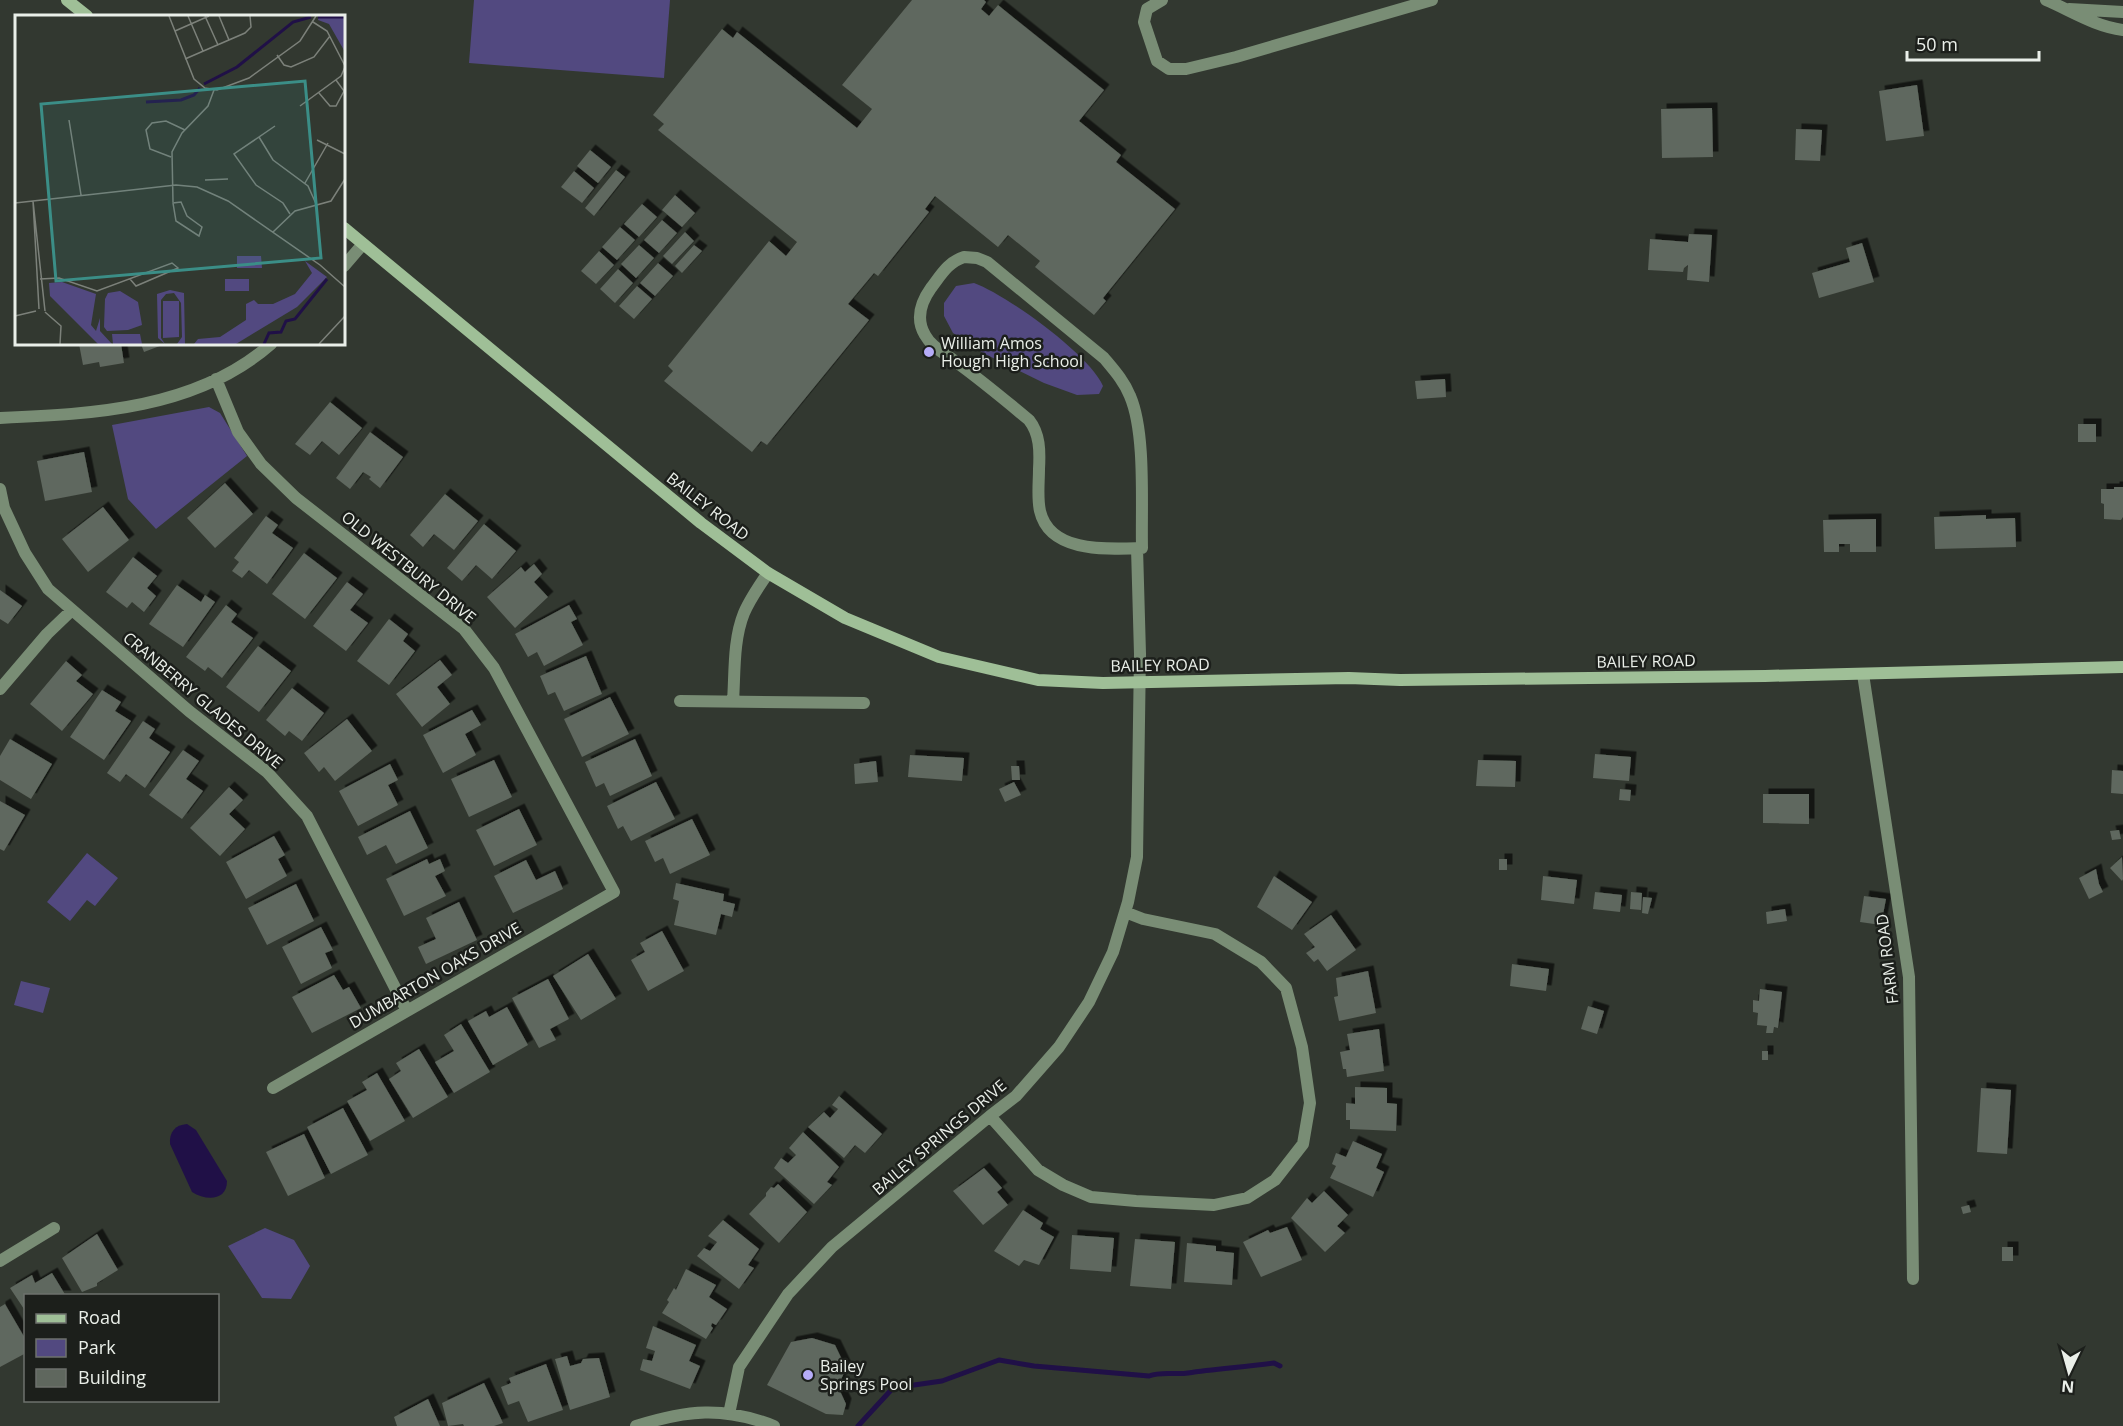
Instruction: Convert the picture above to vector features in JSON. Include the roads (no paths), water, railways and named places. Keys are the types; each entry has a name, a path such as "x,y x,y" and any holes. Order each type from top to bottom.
{"street":[{"path":"67,0 86,15"},
{"path":"1162,0 1147,9 1144,22 1157,61 1161,66 1175,70 1236,57 1432,0"},
{"path":"2046,0 2101,26 2123,30"},
{"path":"2068,9 2123,12"},
{"name":"BAILEY ROAD","path":"345,229 701,523 768,573 845,618 939,657 1038,681 1103,683 1863,674 2123,667"},
{"path":"345,265 363,244"},
{"name":"BAILEY SPRINGS DRIVE","path":"964,257 987,262 1104,358 1120,376 1131,397 1137,423 1141,466 1142,548 1137,548 1082,546 1058,537 1050,529 1043,520 1040,510 1040,455 1035,427 936,348 924,334 920,323 922,300 945,269 955,260 964,257"},
{"path":"0,418 75,415 171,398 253,360 270,345"},
{"name":"OLD WESTBURY DRIVE","path":"216,379 238,432 261,464 296,498 464,629 494,668 614,892"},
{"name":"CRANBERRY GLADES DRIVE","path":"0,489 4,508 25,553 48,589 189,711 267,772 307,816 406,1011"},
{"name":"BAILEY SPRINGS DRIVE","path":"729,1414 739,1367 788,1294 832,1247 1016,1096 1059,1047 1089,1002 1113,952 1125,912 1137,857 1140,681 1137,548"},
{"path":"733,701 737,644 743,615 768,573"},
{"path":"0,689 47,634 72,610"},
{"name":"FARM ROAD","path":"1863,674 1910,977 1913,1279"},
{"path":"680,701 864,704"},
{"name":"DUMBARTON OAKS DRIVE","path":"273,1088 614,892"},
{"path":"990,1116 1038,1170 1063,1185 1091,1197 1214,1205 1247,1198 1275,1180 1303,1144 1310,1103 1302,1047 1286,988 1261,962 1215,934 1143,919 1125,912"},
{"path":"0,1261 54,1228"},
{"path":"636,1426 702,1411 751,1417 774,1426"}],"waterway":[{"path":"858,1426 893,1388 942,1381 999,1360 1034,1366 1149,1376 1274,1363 1280,1366"}],"place":[{"name":"William Amos Hough High School","path":"929,352"},
{"name":"Bailey Springs Pool","path":"808,1375"}]}
